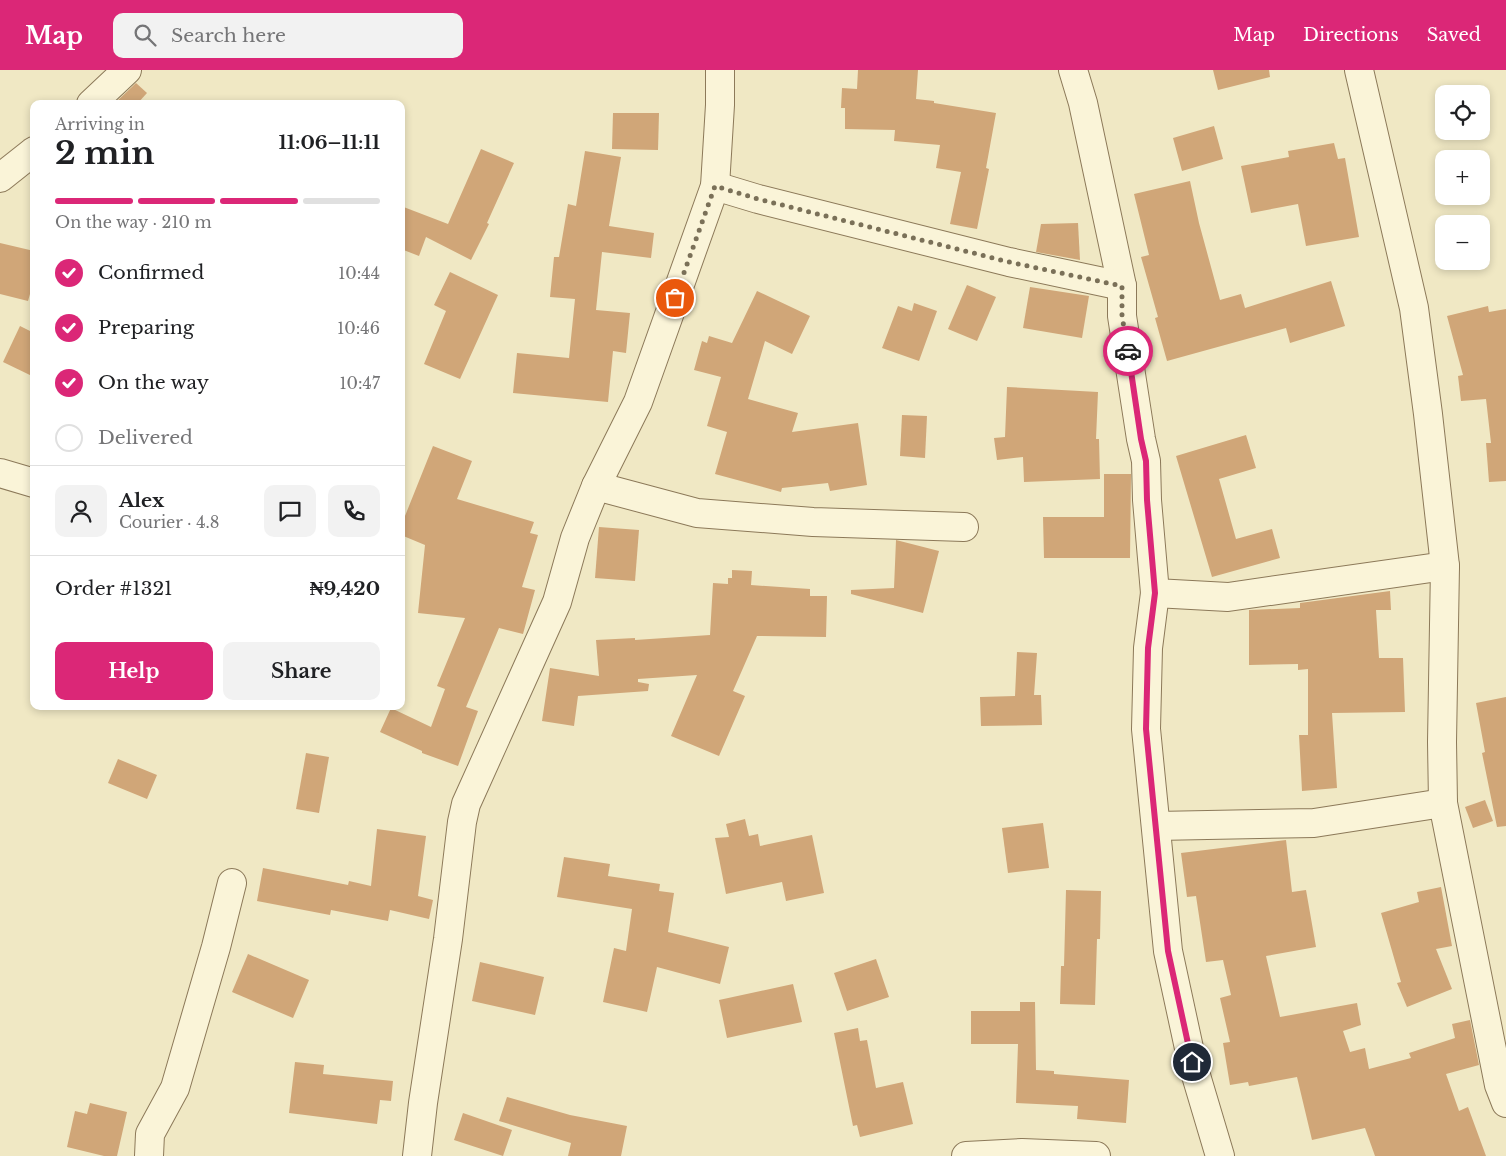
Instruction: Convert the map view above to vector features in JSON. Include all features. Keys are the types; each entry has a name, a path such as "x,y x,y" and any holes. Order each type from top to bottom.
{"street":[{"path":"94,100 127,70"},
{"path":"417,1156 466,804 557,602 574,538 596,486 638,402 715,186 720,105 720,70"},
{"path":"1073,70 1083,102 1122,286 1122,316 1146,461 1147,500 1155,593 1148,648 1146,729 1168,951 1192,1062 1220,1156"},
{"path":"1359,70 1414,308 1445,566 1442,742 1444,803 1499,1085 1506,1103"},
{"path":"0,178 30,154"},
{"path":"715,186 758,199 1009,262 1122,286"},
{"path":"0,473 30,482"},
{"path":"596,486 697,513 813,522 964,527"},
{"path":"1155,593 1228,597 1445,566"},
{"path":"1156,826 1314,823 1444,803"},
{"path":"149,1156 150,1134 175,1088 216,947 232,883"},
{"path":"966,1156 1022,1153 1096,1156"}],"building":[{"path":"858,70 918,70 916,99 996,113 986,168 989,169 977,229 950,224 961,172 936,168 940,145 894,141 895,130 845,129 845,108 841,108 842,88 857,89"},
{"path":"1213,70 1269,70 1270,77 1218,90"},
{"path":"136,83 147,93 141,100 118,100"},
{"path":"613,113 659,113 658,150 612,149"},
{"path":"1214,126 1223,159 1182,171 1173,138"},
{"path":"1334,143 1338,159 1345,158 1359,237 1306,246 1298,204 1251,213 1241,166 1289,157 1288,151"},
{"path":"481,149 514,163 487,223 489,224 471,260 426,237 419,256 405,251 405,208 448,224"},
{"path":"585,151 621,157 609,226 654,233 651,258 602,252 596,310 630,313 626,353 613,351 608,402 513,393 517,353 569,358 575,299 550,297 554,257 559,257 568,204 576,206"},
{"path":"1190,181 1199,223 1220,300 1241,294 1245,308 1331,281 1345,326 1290,343 1286,328 1167,361 1155,318 1158,317 1141,257 1149,255 1134,194"},
{"path":"1078,223 1080,260 1036,252 1041,224"},
{"path":"0,243 30,250 30,294 28,301 0,294"},
{"path":"450,272 498,295 460,379 424,364 446,311 434,305"},
{"path":"967,285 996,297 977,341 948,329"},
{"path":"1030,287 1089,296 1082,338 1023,328"},
{"path":"757,291 810,316 792,354 765,341 748,399 798,413 792,432 858,423 867,485 830,491 828,483 782,488 781,492 715,474 727,432 707,426 721,377 694,370 702,341 707,343 709,336 732,343"},
{"path":"914,303 937,311 919,361 882,348 898,306 912,311"},
{"path":"1488,306 1489,312 1506,309 1506,481 1489,482 1486,443 1491,443 1486,399 1461,401 1458,376 1463,375 1447,316"},
{"path":"20,326 30,331 30,375 3,362"},
{"path":"1007,387 1098,392 1096,439 1099,439 1100,479 1024,482 1023,457 997,460 994,438 1005,437"},
{"path":"902,415 927,416 925,458 900,456"},
{"path":"1246,435 1256,468 1219,479 1236,539 1272,529 1280,558 1212,577 1176,456"},
{"path":"433,446 472,461 457,499 534,522 530,533 538,535 522,587 535,590 523,634 499,628 466,707 478,711 458,766 422,753 422,751 380,732 390,710 395,710 431,727 445,689 437,686 465,618 418,613 425,545 405,537 405,516"},
{"path":"1104,474 1131,474 1130,558 1044,558 1043,517 1104,517"},
{"path":"599,527 639,530 635,581 595,578"},
{"path":"896,540 939,551 923,613 851,594 851,590 894,588"},
{"path":"732,570 752,571 751,585 810,589 810,596 827,596 826,637 757,636 733,691 745,696 719,756 671,736 697,675 638,679 638,682 649,684 648,691 578,696 574,726 542,721 550,668 599,676 596,640 635,638 635,640 710,635 713,583 728,584 728,578 732,578"},
{"path":"1390,591 1391,610 1376,610 1379,658 1403,658 1405,712 1332,713 1337,788 1302,791 1299,735 1308,735 1308,669 1298,670 1298,664 1249,665 1249,610 1300,608 1300,603"},
{"path":"1017,652 1037,653 1034,695 1041,695 1042,725 981,726 980,697 1015,696"},
{"path":"1506,697 1506,826 1497,827 1482,753 1485,752 1476,703"},
{"path":"306,753 329,757 319,813 296,809"},
{"path":"118,759 157,775 147,799 108,783"},
{"path":"1485,800 1493,821 1473,828 1465,807"},
{"path":"745,819 749,836 758,834 760,846 812,835 824,893 786,901 782,882 726,894 715,838 729,837 726,824"},
{"path":"1043,823 1049,868 1008,873 1002,828"},
{"path":"377,829 426,836 418,896 433,900 429,919 390,910 388,921 331,910 330,915 257,901 263,868 348,885 349,881 371,886"},
{"path":"1286,840 1292,892 1306,890 1316,947 1266,956 1280,1017 1357,1003 1361,1025 1343,1031 1350,1052 1365,1048 1369,1069 1411,1058 1409,1053 1455,1038 1452,1024 1470,1020 1479,1065 1446,1074 1459,1111 1468,1107 1486,1156 1375,1156 1365,1128 1312,1140 1297,1077 1249,1086 1248,1082 1230,1085 1223,1043 1230,1042 1220,998 1231,995 1223,960 1206,962 1196,896 1187,897 1181,853"},
{"path":"564,857 610,864 608,876 660,884 659,891 674,893 668,932 729,947 720,984 657,967 647,1012 603,1002 614,948 626,951 632,909 557,897"},
{"path":"1441,887 1452,946 1436,949 1452,989 1407,1007 1397,983 1401,982 1381,913 1419,902 1417,892"},
{"path":"1066,890 1101,891 1100,939 1097,939 1095,1005 1060,1004 1061,966 1064,966"},
{"path":"248,954 309,980 293,1018 232,992"},
{"path":"876,959 889,997 847,1011 834,973"},
{"path":"480,962 544,977 535,1015 472,1001"},
{"path":"793,984 802,1022 727,1038 719,1000"},
{"path":"1020,1002 1035,1002 1036,1070 1054,1071 1054,1074 1129,1080 1126,1123 1077,1119 1078,1106 1016,1103 1018,1044 971,1044 971,1011 1020,1011"},
{"path":"858,1028 860,1041 867,1040 876,1088 903,1082 913,1124 860,1137 857,1125 853,1126 834,1033"},
{"path":"295,1062 324,1065 323,1074 393,1081 391,1101 380,1100 377,1124 289,1113"},
{"path":"507,1097 570,1115 627,1126 621,1156 568,1156 571,1143 499,1121"},
{"path":"90,1103 127,1112 117,1156 104,1156 67,1147 75,1111 87,1114"},
{"path":"463,1113 512,1130 503,1156 454,1140"}],"way so far":[{"path":"675,298 715,186 758,199 1009,262 1122,286 1122,316 1128,351"}],"route":[{"path":"1128,351 1146,461 1147,500 1155,593 1148,648 1146,729 1168,951 1192,1062"}]}
